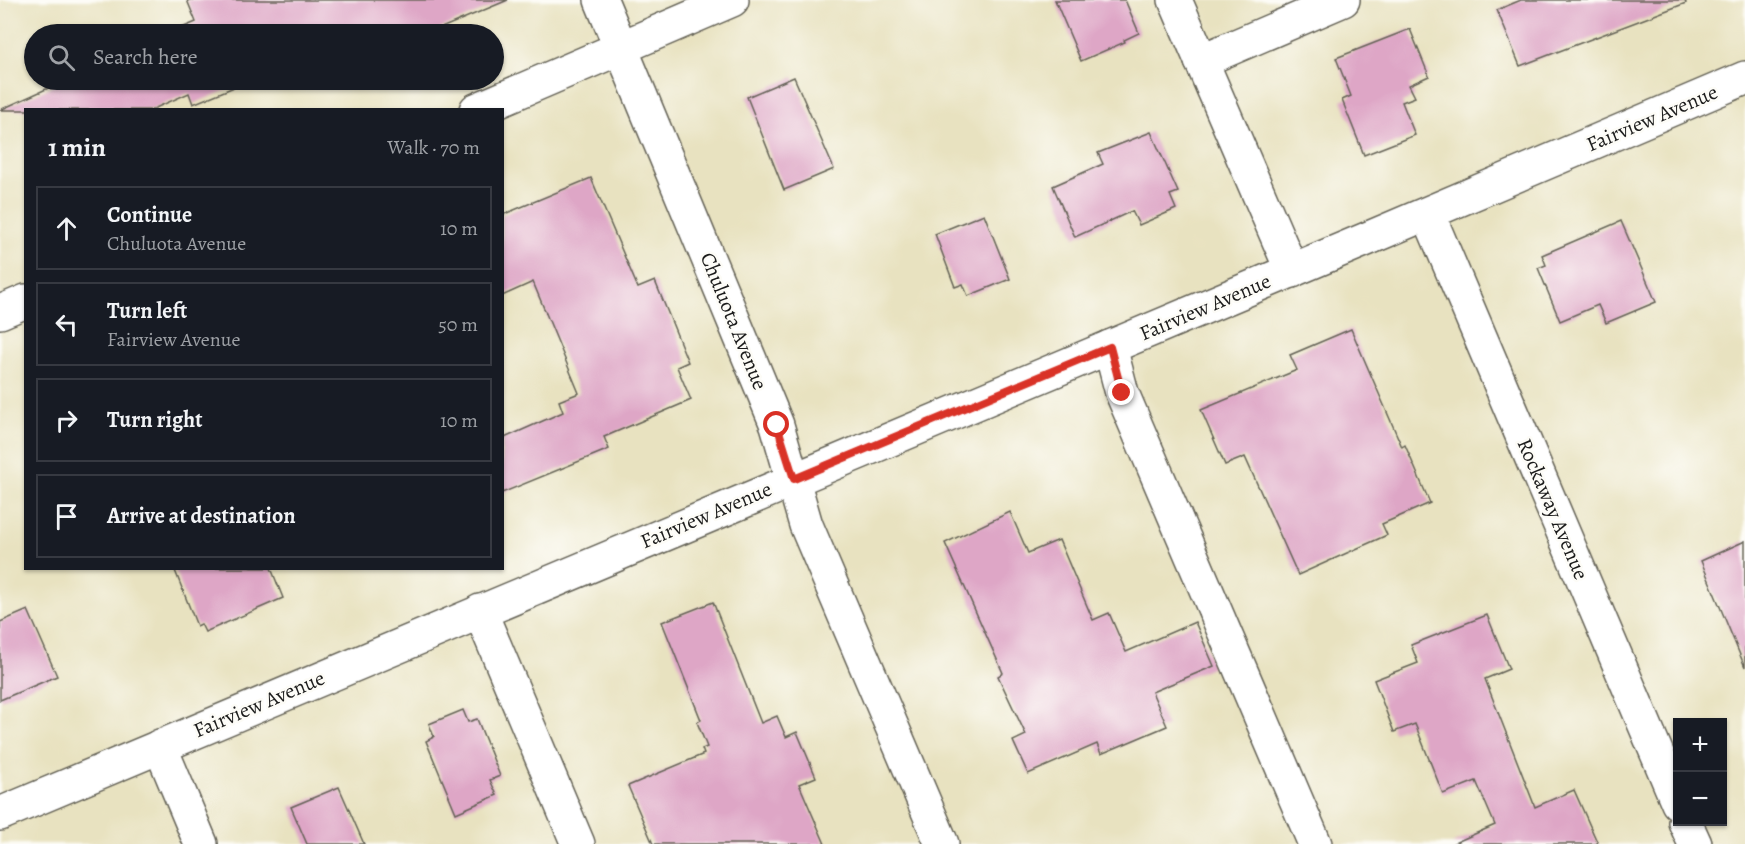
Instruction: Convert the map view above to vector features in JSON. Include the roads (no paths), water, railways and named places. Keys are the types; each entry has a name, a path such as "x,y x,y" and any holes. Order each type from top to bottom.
{"street":[{"name":"Chuluota Avenue","path":"601,0 777,425 806,525 942,844"},
{"path":"481,108 732,0"},
{"path":"1175,0 1292,271"},
{"path":"1202,61 1343,0"},
{"name":"Fairview Avenue","path":"0,814 1428,214 1745,78"},
{"name":"Rockaway Avenue","path":"1428,214 1673,794"},
{"path":"0,312 24,302"},
{"path":"1110,347 1122,393 1315,844"},
{"path":"480,611 578,844"},
{"path":"160,746 201,844"},
{"path":"1687,826 1695,844"}]}
